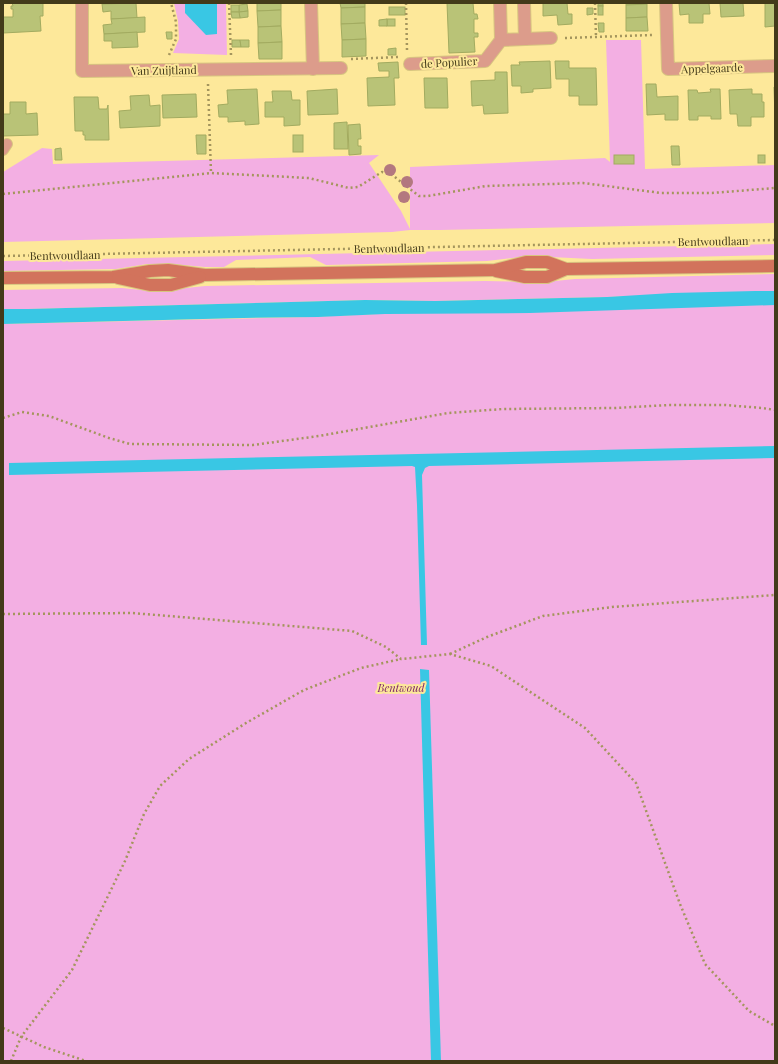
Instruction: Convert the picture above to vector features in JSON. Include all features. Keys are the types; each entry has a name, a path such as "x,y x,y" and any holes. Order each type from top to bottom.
{"main road":[{"name":"Bentwoudlaan","path":"3,278 114,277 150,271 168,270 205,275 495,270 525,277 547,277 566,269 775,266"}],"street":[{"name":"Van Zuijtland","path":"82,3 82,71 341,68"},
{"path":"311,3 313,69"},
{"path":"500,3 501,40 551,38"},
{"path":"524,3 525,39"},
{"name":"Appelgaarde","path":"666,3 668,69 775,66"},
{"name":"de Populier","path":"410,64 485,61 501,40"}],"path":[{"path":"163,70 176,39 176,22 171,3"},
{"path":"228,3 231,70"},
{"path":"406,3 408,52"},
{"path":"595,3 596,37"},
{"path":"551,38 667,35"},
{"path":"341,68 345,59 400,57 400,53"},
{"path":"207,70 211,173"},
{"path":"3,194 211,173 309,178 349,188 358,187 382,172 391,174 419,196 428,196 486,186 583,183 661,193 712,193 775,188"},
{"name":"Bentwoudlaan","path":"3,256 775,240"},
{"path":"3,418 22,412 49,416 130,444 253,445 319,436 448,414 503,409 615,408 669,404 724,405 775,410"},
{"path":"10,1061 21,1037 72,970 125,861 144,814 160,786 189,759 246,723 304,690 361,668 401,659 450,654 487,637 543,616 612,606 775,594"},
{"path":"3,614 132,613 352,631 386,647 401,659"},
{"path":"450,654 491,666 585,728 636,783 680,904 705,964 749,1011 775,1026"},
{"path":"3,1028 44,1047 86,1061"}],"green space":[{"path":"174,3 185,3 185,13 217,34 217,3 226,3 227,55 173,53 179,39 178,21"},
{"path":"606,40 641,40 645,169 775,165 775,223 410,230 392,232 3,242 3,172 42,148 52,149 53,164 379,155 369,163 401,211 410,229 410,167 605,158 610,162"},
{"path":"775,244 775,255 592,259 529,256 487,261 326,265 310,257 236,260 224,267 147,264 116,269 3,271 3,261"},
{"path":"775,274 775,291 607,297 435,301 365,300 3,309 3,290 122,288 151,291 205,286 485,281 545,282 575,279"},
{"name":"Bentwoud","path":"775,296 775,1061 3,1061 3,324 311,317"}],"water":[{"path":"185,3 217,3 217,34 206,35 185,13"},
{"path":"775,291 775,305 530,313 385,314 318,317 3,324 3,309 365,300 435,301 607,297 672,293"},
{"path":"775,446 775,458 429,466 425,468 422,475 427,645 421,645 415,467 9,475 9,463"},
{"path":"420,669 429,670 441,1061 431,1061"}],"building":[{"path":"12,3 43,3 43,16 40,16 41,31 3,33 3,17 13,17 13,9 11,9 11,6 13,6"},
{"path":"102,3 136,3 102,4"},
{"path":"136,3 137,18 111,19 111,11 103,12 102,4"},
{"path":"257,3 281,3 281,10 257,11"},
{"path":"340,3 365,3 365,7 341,8"},
{"path":"447,3 473,3 474,14 477,14 478,19 474,19 474,33 478,33 478,37 474,37 475,52 449,53"},
{"path":"543,3 567,3 568,14 572,14 572,24 558,25 557,15 543,16"},
{"path":"598,3 603,3 603,6 598,6"},
{"path":"626,3 647,3 647,4 626,5"},
{"path":"679,3 709,3 710,14 703,14 703,23 689,23 689,14 680,15"},
{"path":"720,3 743,3 744,16 721,17"},
{"path":"765,3 775,3 775,26 765,27"},
{"path":"247,4 248,11 239,12 239,5"},
{"path":"647,4 647,17 626,18 626,5"},
{"path":"231,5 239,5 239,12 231,12"},
{"path":"598,6 603,6 603,15 598,15"},
{"path":"365,7 365,23 341,24 341,8"},
{"path":"389,7 405,7 405,15 389,15"},
{"path":"587,8 593,8 593,14 587,15"},
{"path":"281,10 281,26 258,27 257,11"},
{"path":"248,11 248,17 240,18 239,12"},
{"path":"231,12 239,12 240,18 232,18"},
{"path":"145,17 145,32 104,34 103,25 112,24 111,19"},
{"path":"647,17 648,31 626,31 626,18"},
{"path":"387,19 395,19 395,26 387,26"},
{"path":"387,19 387,26 379,26 379,20"},
{"path":"365,23 366,39 342,40 341,24"},
{"path":"598,23 604,23 604,32 599,32"},
{"path":"281,26 282,42 258,43 258,27"},
{"path":"137,32 138,47 112,48 112,41 104,41 104,34"},
{"path":"166,32 172,32 172,39 167,39"},
{"path":"366,39 366,56 342,57 342,40"},
{"path":"232,40 240,40 241,47 232,47"},
{"path":"240,40 249,40 249,47 241,47"},
{"path":"282,42 282,59 259,59 258,43"},
{"path":"396,48 396,55 388,55 388,49"},
{"path":"550,61 551,88 533,89 533,92 521,93 521,86 512,86 511,65 520,65 519,62"},
{"path":"555,61 569,61 569,68 596,68 597,105 579,105 579,96 569,96 569,79 556,79"},
{"path":"398,62 399,78 394,78 395,105 368,106 367,78 389,77 389,71 379,71 378,63"},
{"path":"495,72 507,72 508,113 484,114 483,105 472,106 471,81 495,80"},
{"path":"424,78 447,78 448,108 425,108"},
{"path":"646,84 656,84 657,97 678,96 678,120 665,120 665,114 647,115"},
{"path":"774,87 775,87 775,118"},
{"path":"257,89 259,124 245,125 245,121 228,122 228,117 219,117 218,105 228,104 227,90"},
{"path":"337,89 338,114 308,115 307,91"},
{"path":"710,89 720,89 721,119 711,119 711,116 698,116 698,120 689,120 688,90 697,90 698,93 711,92"},
{"path":"752,89 752,94 762,94 762,102 764,102 764,117 751,117 751,126 738,126 737,114 730,114 729,90"},
{"path":"272,91 291,91 292,100 300,100 300,125 284,126 284,117 265,117 265,102 273,102"},
{"path":"196,94 197,117 163,118 162,95"},
{"path":"149,95 150,106 160,105 160,126 120,128 119,111 131,110 130,96"},
{"path":"74,97 98,97 99,109 107,109 108,105 109,140 85,140 83,131 75,131"},
{"path":"10,102 26,102 26,114 37,113 38,135 3,136 3,114 10,114"},
{"path":"347,122 348,149 334,149 334,123"},
{"path":"360,124 361,139 358,139 358,146 361,146 361,154 349,155 348,125"},
{"path":"196,135 206,135 206,154 197,154"},
{"path":"293,135 303,135 303,152 293,152"},
{"path":"671,146 679,146 680,165 672,165"},
{"path":"61,148 62,160 55,160 55,149"},
{"path":"614,155 634,155 634,164 614,164"},
{"path":"758,155 765,155 765,163 758,163"}]}
